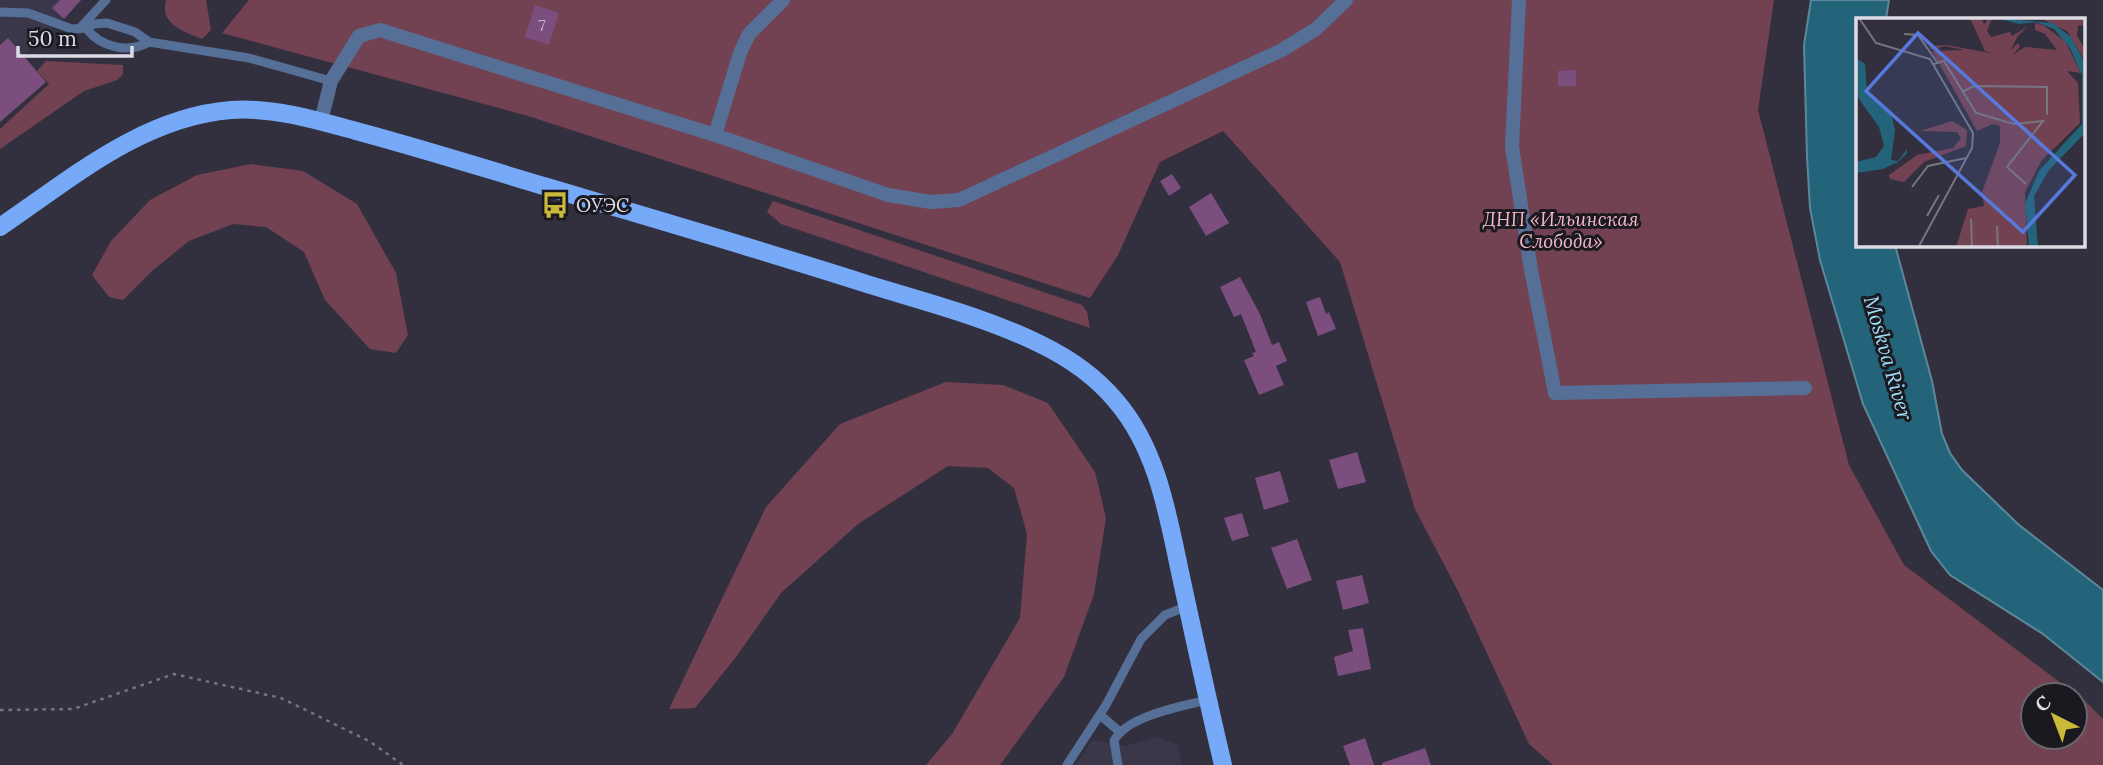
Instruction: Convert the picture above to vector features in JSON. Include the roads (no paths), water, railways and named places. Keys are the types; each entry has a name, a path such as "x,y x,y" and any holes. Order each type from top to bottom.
{"main road":[{"path":"0,227 117,148 169,123 205,114 243,110 270,111 321,121 408,145 997,325 1049,348 1101,385 1140,435 1160,488 1223,765"}],"street":[{"path":"715,135 740,53 750,34 783,0"},
{"path":"321,121 331,81 359,36 380,30 715,135 888,195 931,202 959,200 1282,50 1316,29 1346,0"},
{"path":"1519,0 1512,146 1531,270 1555,393 1805,388"}],"lane":[{"path":"82,29 106,0"},
{"path":"0,12 28,13 67,28 82,29 115,48 135,47 149,42"},
{"path":"82,29 107,23 122,26 149,42 248,58 331,81"},
{"path":"1067,765 1100,715 1141,639 1165,615 1188,606"},
{"path":"1118,765 1114,741 1126,726 1167,710 1208,700"},
{"path":"1100,715 1120,732"}],"water":[{"name":"Moskva River","path":"1811,0 1889,0 1886,18 1856,18 1856,247 1896,247 1932,381 1942,434 1950,453 1962,470 2019,525 2103,590 2103,682 2043,634 1950,575 1931,551 1863,404 1820,260 1810,208 1804,45"}],"place":[{"name":"ОУЭС","path":"555,205"}],"park label":[{"name":"ДНП «Ильинская Слобода»","path":"1561,230"}]}
